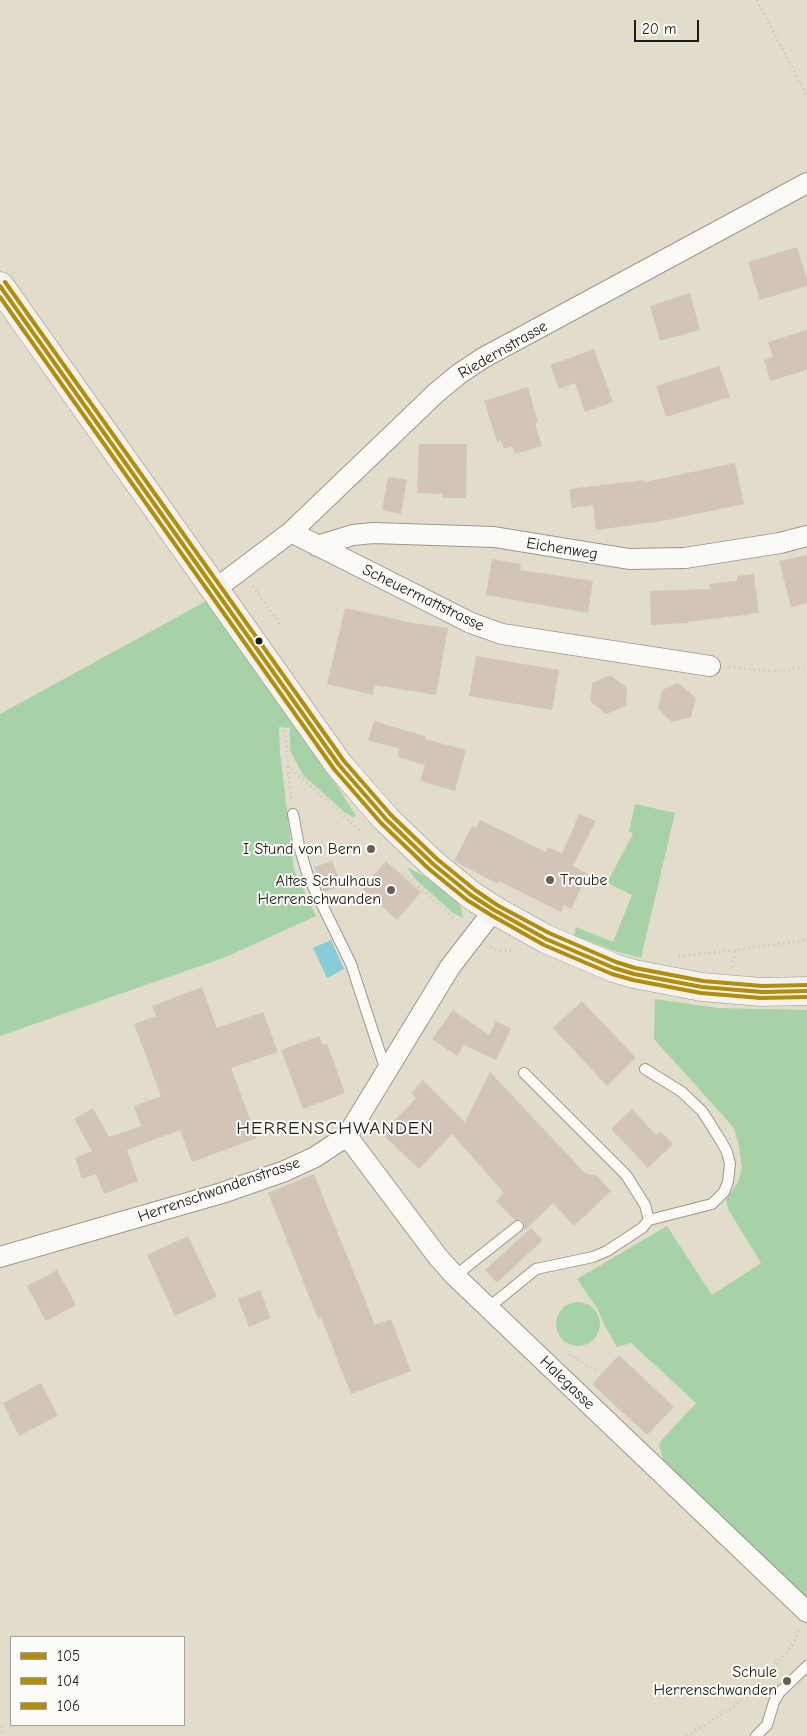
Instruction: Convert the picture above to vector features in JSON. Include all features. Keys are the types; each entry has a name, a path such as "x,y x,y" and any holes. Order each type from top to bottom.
{"main road":[{"path":"0,286 333,758 386,819 433,864 471,895 546,939 634,974 666,981 728,990 762,992 807,991"}],"street":[{"name":"Riedernstrasse","path":"214,590 291,532 436,393 459,374 483,358 807,183"},
{"name":"Scheuermattstrasse","path":"291,532 471,623 502,634 710,666"},
{"name":"Eichenweg","path":"318,546 353,535 373,533 494,538 629,559 676,558 771,544 807,536"},
{"name":"Herrenschwandenstrasse","path":"0,1257 222,1193 315,1157 347,1136 450,967 494,910"},
{"name":"Halegasse","path":"347,1136 438,1257 455,1276 805,1618"}],"lane":[{"path":"293,814 299,846 308,876 351,964 386,1071"},
{"path":"488,1308 536,1269 593,1257 607,1251 642,1228 649,1220 712,1204 724,1192 728,1182 730,1164 722,1141 702,1111 682,1092 645,1070"},
{"path":"524,1073 626,1174 645,1205 649,1220"},
{"path":"455,1276 518,1226"},
{"path":"756,1736 767,1725 774,1702 779,1693 807,1666"}],"path":[{"path":"757,0 807,96"},
{"path":"258,594 282,627"},
{"path":"710,666 781,672 807,666"},
{"path":"288,766 293,814"},
{"path":"361,905 368,894"},
{"path":"672,957 807,940"},
{"path":"687,1736 744,1698 787,1652 805,1618"},
{"path":"0,1728 4,1736"}],"green space":[{"path":"208,600 336,784 356,816 352,817 344,812 303,775 290,750 290,728 279,727 280,752 294,870 316,916 226,957 0,1036 0,714"},
{"path":"635,804 675,813 641,958 574,936 576,927 613,942 632,895 607,883 633,834 629,831"},
{"path":"407,867 426,877 456,899 461,908 463,918 453,913 414,878"},
{"path":"655,999 718,1008 807,1010 807,1600 663,1460 659,1443 696,1403 631,1343 617,1347 597,1308 577,1279 667,1226 712,1295 761,1263 728,1209 726,1200 738,1182 742,1167 734,1128 654,1039"},
{"path":"574,1302 582,1302 594,1308 600,1324 594,1340 582,1346 574,1346 562,1340 556,1328 556,1320 562,1308"}],"water":[{"path":"331,940 344,969 327,978 313,948"}],"building":[{"path":"797,247 807,279 807,286 760,300 748,262"},
{"path":"690,293 700,330 660,341 650,306"},
{"path":"807,330 807,370 770,381 764,360 773,357 768,342"},
{"path":"594,349 613,402 585,412 575,383 559,389 550,365"},
{"path":"719,366 730,397 666,417 656,386"},
{"path":"528,387 538,422 535,423 542,446 515,454 512,446 504,449 501,441 497,442 484,401"},
{"path":"419,444 467,444 466,498 443,498 443,494 417,493"},
{"path":"735,463 744,504 663,521 596,530 593,505 572,508 569,489 644,480 644,482"},
{"path":"388,477 407,480 401,514 382,510"},
{"path":"807,555 807,603 791,607 779,561"},
{"path":"492,559 521,564 520,570 593,581 588,613 486,595"},
{"path":"754,574 759,613 688,623 651,625 650,591 710,589 709,584 737,581 737,576"},
{"path":"345,608 413,623 448,628 436,695 375,685 373,695 327,684"},
{"path":"476,656 559,670 552,710 469,696"},
{"path":"610,675 627,688 626,706 606,714 590,701 592,683"},
{"path":"678,683 696,698 691,717 672,722 658,709 662,690"},
{"path":"374,721 425,736 425,739 466,750 455,791 420,781 425,765 397,757 400,749 368,740"},
{"path":"579,814 596,821 573,866 588,874 571,909 564,905 561,912 499,881 498,884 454,861 472,826 476,828 480,820 546,852 548,847 562,854"},
{"path":"332,861 342,886 324,892 314,867"},
{"name":"Altes Schulhaus Herrenschwanden","path":"386,861 421,892 397,920 362,888"},
{"path":"202,987 217,1028 263,1012 278,1052 231,1068 257,1138 192,1162 180,1130 127,1150 138,1181 104,1194 96,1174 82,1179 75,1158 92,1151 74,1119 93,1108 109,1137 141,1126 134,1106 161,1096 134,1024 156,1016 152,1006"},
{"path":"582,1001 636,1058 607,1086 553,1028"},
{"path":"453,1010 489,1035 496,1021 511,1029 496,1060 464,1045 457,1056 432,1039"},
{"path":"319,1036 323,1045 327,1044 345,1093 303,1109 281,1050"},
{"path":"490,1072 585,1173 597,1176 611,1191 574,1226 553,1203 525,1230 523,1221 520,1219 515,1220 496,1201 504,1193 452,1134 419,1169 382,1134 416,1098 411,1093 423,1080 465,1122"},
{"path":"632,1109 656,1135 660,1131 673,1144 648,1168 611,1129"},
{"path":"314,1174 375,1325 391,1319 411,1371 351,1394 321,1318 318,1319 268,1193"},
{"path":"531,1228 543,1240 497,1283 485,1270"},
{"path":"188,1236 217,1297 175,1316 147,1255"},
{"path":"57,1270 76,1305 46,1321 27,1286"},
{"path":"260,1290 271,1318 249,1327 238,1299"},
{"path":"619,1355 674,1407 647,1435 592,1384"},
{"path":"41,1383 58,1416 19,1436 3,1403"}],"transit line":[{"name":"106","path":"5,282 344,761 391,815 437,859 497,905 549,933 616,962 635,968 703,981 762,986 807,985"},
{"name":"105","path":"0,286 339,765 386,819 433,864 471,895 494,910 546,939 614,968 634,974 702,987 762,992 807,991"},
{"name":"104","path":"0,297 334,769 381,823 429,869 467,900 491,915 544,945 612,974 701,993 761,998 807,997"}],"place":[{"name":"I Stund von Bern","path":"371,849"},
{"name":"Traube","path":"550,880"},
{"name":"Altes Schulhaus Herrenschwanden","path":"391,890"},
{"name":"Schule Herrenschwanden","path":"787,1681"}],"district":[{"name":"HERRENSCHWANDEN","path":"335,1129"}]}
